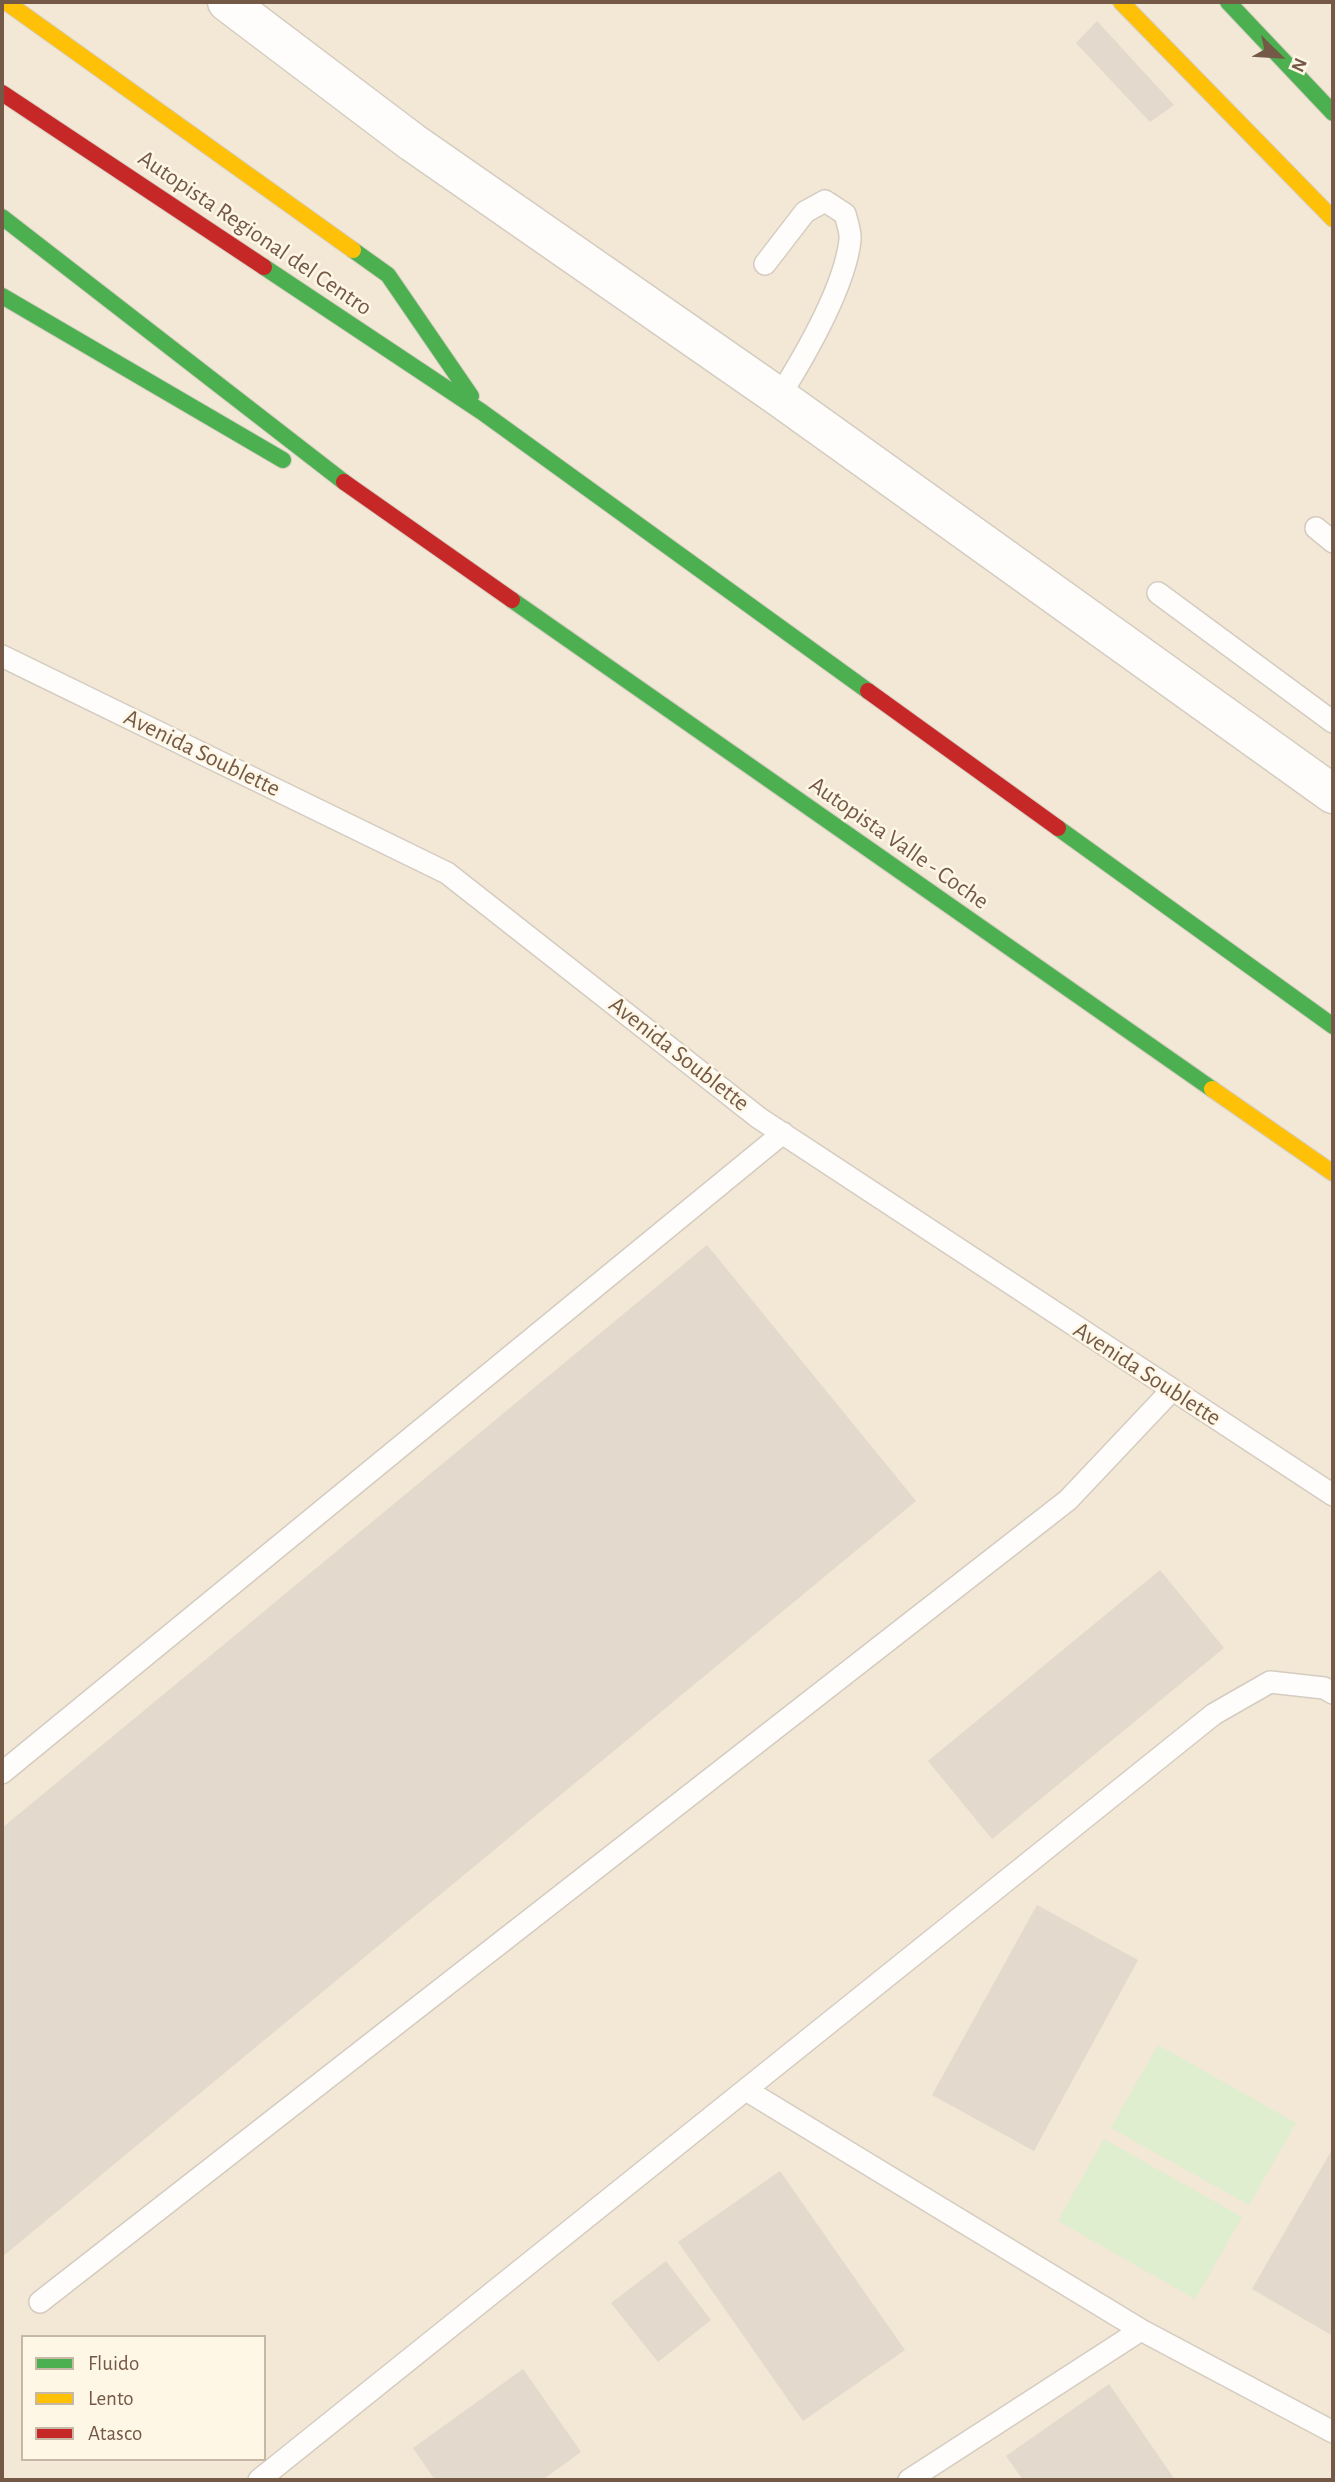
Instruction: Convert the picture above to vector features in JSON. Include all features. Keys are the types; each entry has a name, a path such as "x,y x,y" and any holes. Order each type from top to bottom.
{"main road":[{"path":"6,2 388,275 482,412 1333,1026"},
{"path":"1121,2 1333,219"},
{"path":"1228,2 1333,113"},
{"name":"Autopista Regional del Centro","path":"2,93 482,412"},
{"path":"2,217 353,489 439,550"},
{"path":"2,296 439,550"},
{"name":"Autopista Valle - Coche","path":"439,550 1333,1173"}],"street":[{"path":"227,2 412,142 779,397 1331,787"}],"lane":[{"path":"765,264 805,212 825,201 845,214 850,238 844,267 804,355 779,397"},
{"path":"1316,528 1333,542"},
{"path":"1158,593 1333,722"},
{"name":"Avenida Soublette","path":"2,656 447,873 783,1133 1171,1391 1333,1495"},
{"path":"2,1773 783,1133"},
{"path":"40,2302 1068,1500 1171,1391"},
{"path":"259,2480 1214,1714 1270,1682 1324,1688 1333,1693"},
{"path":"746,2090 1142,2330 1333,2432"},
{"path":"909,2480 1142,2330"}],"shaded area":[{"path":"2,2 1333,2 1333,2480 2,2480"}],"green space":[{"path":"1158,2045 1296,2123 1249,2205 1111,2128"},
{"path":"1104,2139 1242,2217 1195,2299 1058,2221"}],"building":[{"path":"1097,21 1174,105 1150,122 1076,43"},
{"path":"707,1245 916,1501 2,2257 2,1828"},
{"path":"1160,1570 1224,1648 992,1839 928,1761"},
{"path":"1037,1905 1138,1960 1034,2151 932,2095"},
{"path":"1333,2148 1333,2336 1252,2289"},
{"path":"780,2171 905,2350 803,2421 678,2242"},
{"path":"666,2261 711,2320 658,2362 611,2303"},
{"path":"523,2369 581,2452 542,2480 435,2480 413,2448"},
{"path":"1109,2384 1175,2480 1023,2480 1006,2456"}],"traffic: fast":[{"path":"1228,2 1333,113"},
{"path":"2,217 344,482"},
{"path":"353,250 388,275 471,396"},
{"path":"264,267 482,412 868,691"},
{"path":"2,296 283,460"},
{"path":"512,600 1212,1089"},
{"path":"1058,828 1333,1026"}],"traffic: slow":[{"path":"6,2 353,250"},
{"path":"1121,2 1333,219"},
{"path":"1212,1089 1333,1173"}],"traffic: jam":[{"path":"2,93 264,267"},
{"path":"344,482 512,600"},
{"path":"868,691 1058,828"}]}
